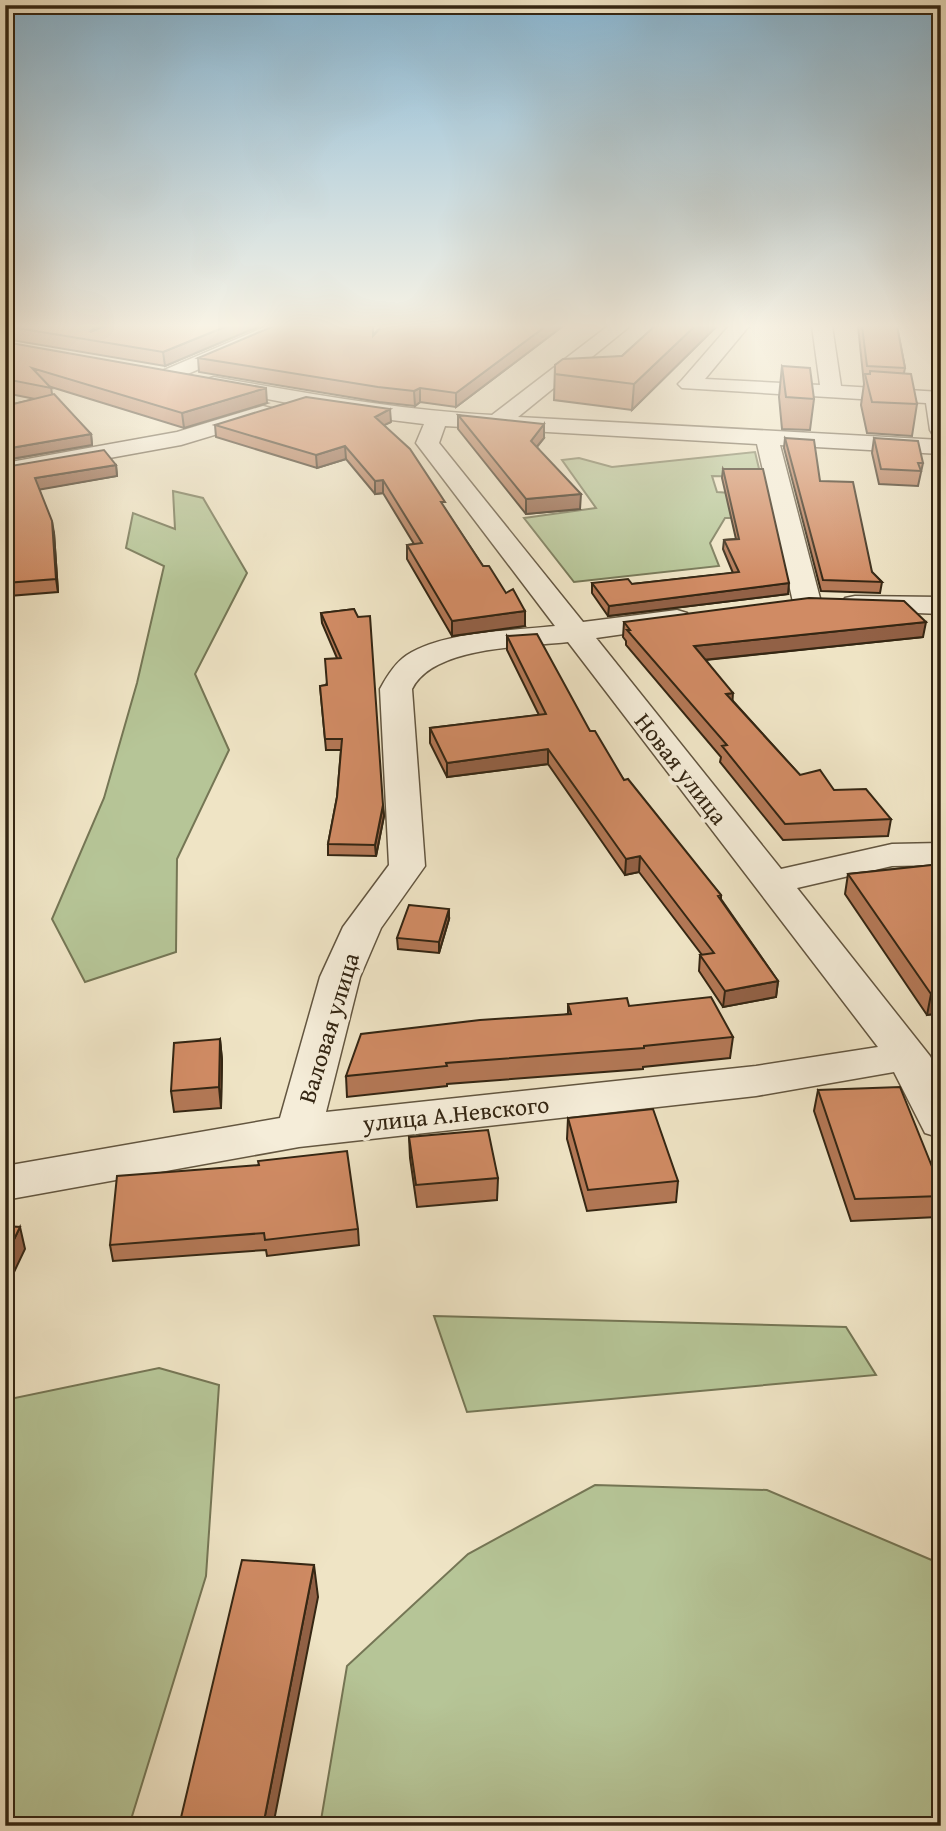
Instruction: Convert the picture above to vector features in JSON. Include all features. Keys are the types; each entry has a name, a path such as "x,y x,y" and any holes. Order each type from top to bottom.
{"street":[{"path":"5,470 181,438 270,411"},
{"path":"378,411 496,423 941,447"},
{"path":"496,423 510,411"},
{"path":"940,411 941,430"},
{"name":"Новая улица","path":"437,419 427,443 908,1056 941,1122"},
{"path":"768,437 794,604 941,606"},
{"path":"573,632 699,616"},
{"name":"Валовая улица","path":"299,1131 340,977 362,927 407,866 396,689 405,670 424,658 450,648 573,632"},
{"path":"771,883 892,856 941,854"},
{"name":"улица А.Невского","path":"5,1183 299,1131 757,1081 908,1056"}],"green space":[{"path":"755,452 761,477 712,476 717,492 760,495 767,518 725,518 710,543 719,566 574,582 524,518 596,508 562,460 579,458 612,467"},
{"path":"173,491 203,498 247,573 195,674 229,750 177,859 176,952 85,982 52,919 104,798 137,683 164,566 126,548 133,513 175,529"},
{"path":"434,1316 846,1327 876,1375 467,1412"},
{"path":"159,1368 219,1385 206,1576 129,1826 5,1826 5,1400"},
{"path":"595,1485 767,1490 941,1564 941,1826 320,1826 347,1666 468,1554"}],"building":[{"path":"5,411 70,411 91,434 5,449"},
{"path":"259,411 385,411 375,417 410,449 483,566 489,566 506,593 513,589 525,611 452,621 407,545 422,543 383,480 375,481 345,446 316,455 215,425"},
{"path":"458,415 544,424 531,441 581,494 526,499"},
{"path":"785,438 814,440 820,481 853,482 872,572 882,582 823,580"},
{"path":"874,438 918,441 923,463 918,463 921,471 881,469"},
{"path":"104,450 116,465 35,478 52,521 56,579 6,583 5,603 5,467"},
{"path":"723,469 763,469 789,583 609,606 592,583 628,579 632,584 739,572 724,540 739,539"},
{"path":"809,598 904,601 926,622 694,646 733,693 726,694 800,775 820,770 834,790 866,789 891,819 785,824 722,746 727,745 627,630 630,630 624,622"},
{"path":"354,609 358,617 370,616 383,805 375,845 328,844 337,797 342,739 325,739 320,686 327,685 325,659 341,658 321,613"},
{"path":"537,634 590,731 595,731 624,780 628,779 721,895 718,896 778,981 725,991 700,955 714,953 640,856 626,859 548,749 447,763 430,728 546,714 507,636"},
{"path":"941,864 941,896 933,897 941,907 941,993 931,994 848,874"},
{"path":"409,905 449,909 439,942 397,938"},
{"path":"711,997 733,1037 644,1048 446,1063 447,1066 346,1076 361,1034 480,1020 571,1014 568,1004 627,998 629,1006"},
{"path":"220,1039 219,1087 171,1091 174,1043"},
{"path":"900,1087 941,1189 941,1196 855,1199 818,1090"},
{"path":"653,1109 678,1181 588,1190 568,1118"},
{"path":"488,1130 498,1178 416,1185 409,1137"},
{"path":"347,1151 358,1229 265,1240 264,1233 110,1245 117,1176 259,1165 258,1161"},
{"path":"5,1226 20,1227 5,1258"},
{"path":"242,1560 314,1565 263,1826 179,1826"}]}
